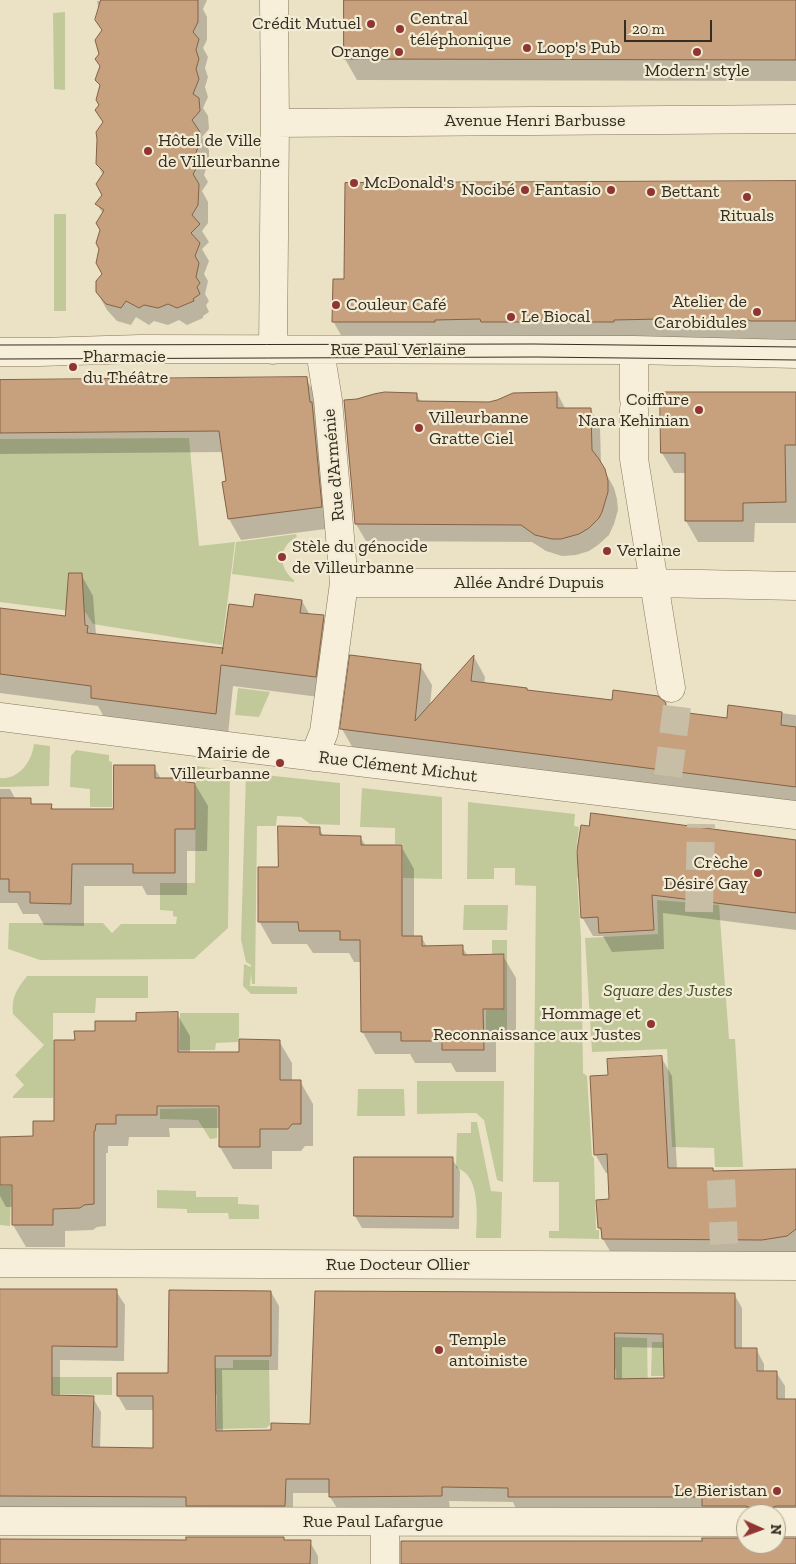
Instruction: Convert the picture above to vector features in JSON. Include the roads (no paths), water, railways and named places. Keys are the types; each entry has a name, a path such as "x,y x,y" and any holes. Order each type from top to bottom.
{"street":[{"path":"273,350 274,0"},
{"name":"Avenue Henri Barbusse","path":"275,122 796,119"},
{"name":"Rue Paul Verlaine","path":"0,352 140,349 634,350 796,354"},
{"name":"Rue d'Arménie","path":"314,757 324,732 344,583 328,400 321,350"},
{"path":"634,350 634,459 671,688"},
{"name":"Allée André Dupuis","path":"344,583 654,582 796,586"},
{"name":"Rue Clément Michut","path":"0,717 796,815"},
{"name":"Rue Docteur Ollier","path":"0,1263 796,1266"},
{"name":"Rue Paul Lafargue","path":"0,1522 736,1522"},
{"path":"385,1564 386,1522"}],"tunnel":[{"path":"668,776 677,706"},
{"path":"699,912 701,824"},
{"path":"721,1180 724,1244"}],"tram line":[{"path":"0,345 534,344 796,347"},
{"path":"0,359 537,357 796,360"}],"place":[{"name":"Crédit Mutuel","path":"371,24"},
{"name":"Central téléphonique","path":"400,29"},
{"name":"Loop's Pub","path":"527,48"},
{"name":"Orange","path":"399,52"},
{"name":"Modern' style","path":"697,52"},
{"name":"Hôtel de Ville de Villeurbanne","path":"148,151"},
{"name":"McDonald's","path":"354,183"},
{"name":"Nocibé","path":"525,190"},
{"name":"Fantasio","path":"611,190"},
{"name":"Bettant","path":"651,192"},
{"name":"Rituals","path":"747,197"},
{"name":"Couleur Café","path":"336,305"},
{"name":"Atelier de Carobidules","path":"757,312"},
{"name":"Le Biocal","path":"511,317"},
{"name":"Pharmacie du Théâtre","path":"73,367"},
{"name":"Coiffure Nara Kehinian","path":"699,410"},
{"name":"Villeurbanne Gratte Ciel","path":"419,428"},
{"name":"Verlaine","path":"607,551"},
{"name":"Stèle du génocide de Villeurbanne","path":"282,557"},
{"name":"Mairie de Villeurbanne","path":"280,763"},
{"name":"Crèche Désiré Gay","path":"758,873"},
{"name":"Hommage et Reconnaissance aux Justes","path":"651,1024"},
{"name":"Temple antoiniste","path":"439,1350"},
{"name":"Le Bieristan","path":"777,1491"}],"park label":[{"name":"Square des Justes","path":"668,991"}]}
